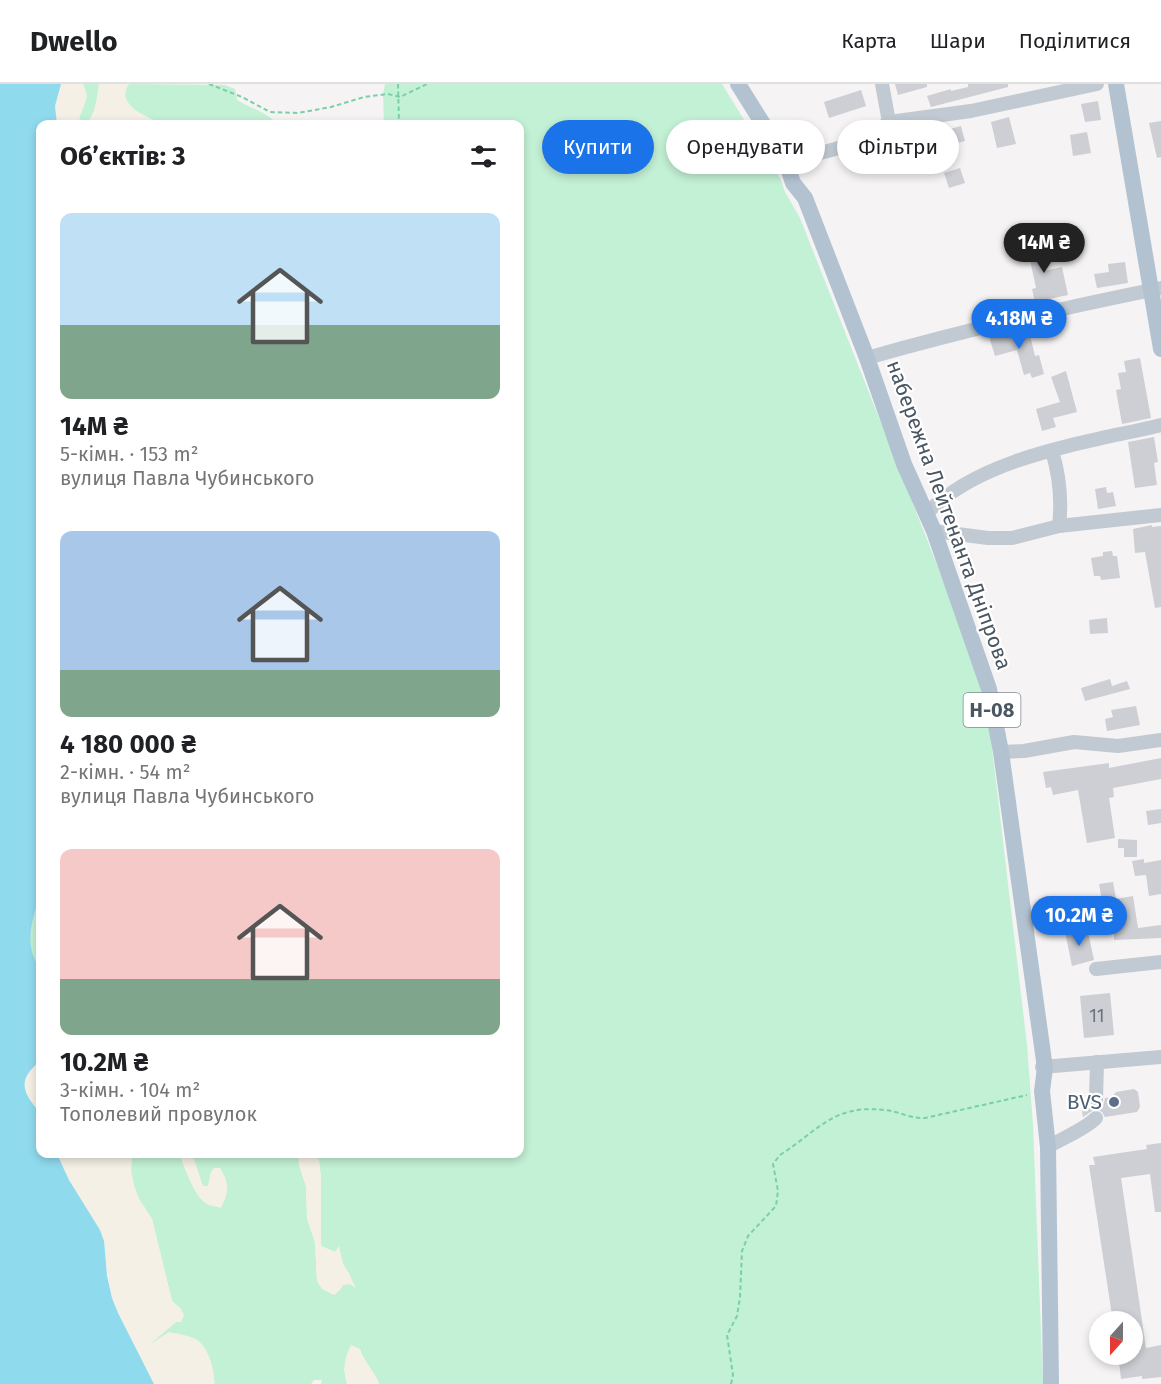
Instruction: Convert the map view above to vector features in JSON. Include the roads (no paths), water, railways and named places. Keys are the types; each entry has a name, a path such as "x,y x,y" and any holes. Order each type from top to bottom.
{"main road":[{"name":"набережна Лейтенанта Дніпрова","path":"738,84 761,120"},
{"path":"1116,84 1156,289 1161,350"},
{"name":"набережна Лейтенанта Дніпрова","path":"790,174 793,183 806,198 867,358 904,464 934,531 989,689 1001,752 1045,1068 1042,1091 1048,1147 1051,1384"}],"street":[{"path":"882,84 889,120"},
{"path":"904,120 971,111 1097,84"},
{"path":"867,358 948,335 1084,303 1156,289"},
{"path":"927,513 960,486 986,472 1052,451 1161,425"},
{"path":"1052,451 1061,494 1059,526"},
{"path":"934,531 988,538 1012,538 1059,526 1161,515"},
{"path":"1001,752 1024,751 1074,742 1118,746 1161,740"},
{"path":"1096,969 1161,962"},
{"path":"1045,1068 1042,1067 1161,1057"},
{"path":"1096,1099 1097,1062"},
{"path":"1048,1147 1092,1124 1096,1118"}],"water":[{"path":"0,84 61,84 55,106 57,120 36,120 36,910 30,942 36,962 36,1064 26,1077 25,1088 36,1108 36,1158 59,1158 69,1180 100,1230 104,1241 107,1276 112,1298 154,1384 0,1384"}],"place":[{"name":"BVS","path":"1114,1102"}]}
